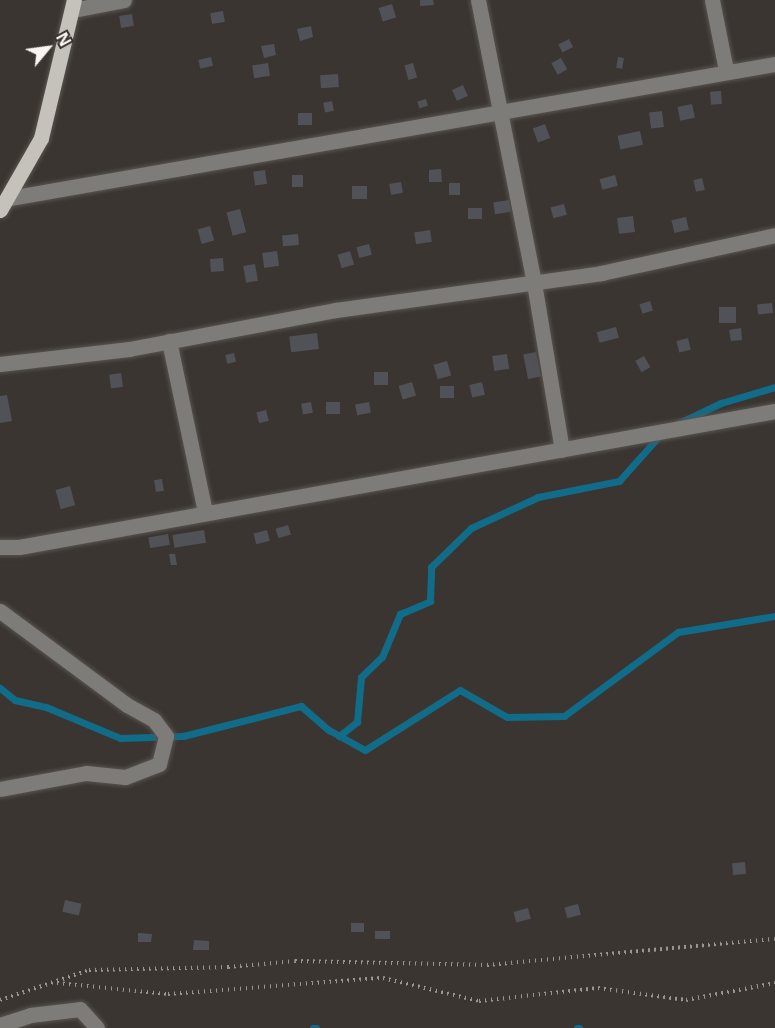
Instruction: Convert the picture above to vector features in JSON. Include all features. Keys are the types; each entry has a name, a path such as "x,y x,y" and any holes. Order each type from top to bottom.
{"main road":[{"path":"5,204 41,138 74,5"}],"street":[{"path":"74,5 124,0"},
{"path":"478,0 534,283 562,450"},
{"path":"712,0 726,70"},
{"path":"5,204 726,70 775,64"},
{"path":"0,364 169,341 336,309 601,273 775,235"},
{"path":"169,341 205,512"},
{"path":"0,547 19,548 205,512 775,411"},
{"path":"0,611 127,705 154,720 166,736 159,764 125,777 86,773 0,789"},
{"path":"0,1025 30,1015 80,1010 97,1028"}],"path":[{"path":"0,1000 89,970 228,967 307,960 487,965 775,939"},
{"path":"53,982 168,994 383,978 479,1001 598,988 686,1000 775,983"}],"building":[{"path":"420,0 433,0 434,5 420,6"},
{"path":"392,4 396,17 383,21 379,8"},
{"path":"223,11 225,22 212,24 210,13"},
{"path":"132,14 134,26 121,28 119,16"},
{"path":"311,26 313,37 300,41 297,29"},
{"path":"569,39 573,47 562,52 558,44"},
{"path":"274,44 276,55 264,58 261,46"},
{"path":"211,57 213,66 200,69 198,60"},
{"path":"618,57 624,58 622,69 616,68"},
{"path":"561,58 567,69 558,75 551,63"},
{"path":"268,63 270,76 254,78 252,66"},
{"path":"413,63 417,77 408,80 404,65"},
{"path":"338,74 339,87 321,88 320,75"},
{"path":"463,85 468,96 457,101 452,90"},
{"path":"721,91 722,104 711,105 710,92"},
{"path":"426,99 428,106 419,108 417,101"},
{"path":"332,101 334,111 325,113 323,103"},
{"path":"692,104 695,118 680,121 677,107"},
{"path":"662,111 664,127 651,128 649,113"},
{"path":"298,113 312,113 312,125 298,125"},
{"path":"545,124 550,138 538,143 533,128"},
{"path":"640,131 643,145 620,149 618,136"},
{"path":"441,169 442,182 429,182 429,170"},
{"path":"265,170 267,184 255,186 253,172"},
{"path":"292,175 303,175 303,187 292,187"},
{"path":"615,175 618,186 602,190 600,179"},
{"path":"702,178 705,190 696,192 693,180"},
{"path":"401,182 403,193 391,195 389,184"},
{"path":"449,183 460,183 460,195 449,195"},
{"path":"352,186 367,186 367,199 352,199"},
{"path":"509,200 511,212 495,214 493,203"},
{"path":"564,204 567,215 553,218 550,208"},
{"path":"468,208 482,208 482,219 468,219"},
{"path":"240,209 246,232 233,236 226,213"},
{"path":"633,216 635,232 619,234 617,218"},
{"path":"686,217 689,230 674,233 671,220"},
{"path":"210,226 214,240 202,244 198,230"},
{"path":"430,230 432,242 416,244 414,233"},
{"path":"298,234 299,245 283,246 282,235"},
{"path":"369,244 372,255 359,258 356,247"},
{"path":"277,251 279,266 264,268 262,253"},
{"path":"350,251 354,264 342,268 338,255"},
{"path":"223,258 224,271 211,272 210,259"},
{"path":"255,264 258,281 246,283 243,266"},
{"path":"650,301 653,311 642,314 639,304"},
{"path":"772,303 773,313 758,315 757,305"},
{"path":"719,307 736,307 736,323 719,323"},
{"path":"616,327 619,338 600,343 597,332"},
{"path":"741,328 742,340 731,341 729,330"},
{"path":"317,333 319,349 291,352 289,336"},
{"path":"688,338 691,350 679,353 676,341"},
{"path":"536,352 541,377 528,379 523,354"},
{"path":"234,353 236,362 227,364 225,355"},
{"path":"507,354 509,369 494,371 492,356"},
{"path":"644,356 650,367 642,372 635,361"},
{"path":"447,361 451,375 438,379 434,365"},
{"path":"374,372 388,372 388,385 374,385"},
{"path":"121,373 123,387 111,389 109,375"},
{"path":"412,382 416,395 403,399 399,386"},
{"path":"482,382 485,395 472,398 469,385"},
{"path":"440,386 454,386 454,398 440,398"},
{"path":"7,395 12,421 0,423 0,396"},
{"path":"311,402 313,413 303,415 301,404"},
{"path":"326,402 340,402 340,414 326,414"},
{"path":"369,402 371,413 357,415 355,404"},
{"path":"266,410 269,421 259,423 256,413"},
{"path":"162,479 164,491 156,492 154,480"},
{"path":"70,486 75,505 61,509 56,490"},
{"path":"288,525 291,535 278,538 276,529"},
{"path":"204,530 206,543 174,548 172,535"},
{"path":"267,530 270,541 256,544 253,534"},
{"path":"168,534 170,545 150,548 148,537"},
{"path":"169,554 175,554 177,565 171,565"},
{"path":"745,862 746,874 733,875 732,863"},
{"path":"65,900 82,904 79,916 62,912"},
{"path":"578,904 581,915 567,918 564,908"},
{"path":"528,908 531,919 516,923 514,912"},
{"path":"351,923 364,923 364,932 351,932"},
{"path":"375,931 390,931 390,939 375,939"},
{"path":"138,933 152,934 151,942 138,942"},
{"path":"194,940 209,941 209,950 193,950"}],"waterway":[{"path":"679,423 721,403 775,387"},
{"path":"339,736 357,722 361,677 382,657 400,614 430,601 431,567 471,528 538,497 619,481 660,435"},
{"path":"0,688 15,700 46,707 120,738 183,736 301,706 329,730 365,750 460,690 507,717 564,716 678,632 775,616"}]}
